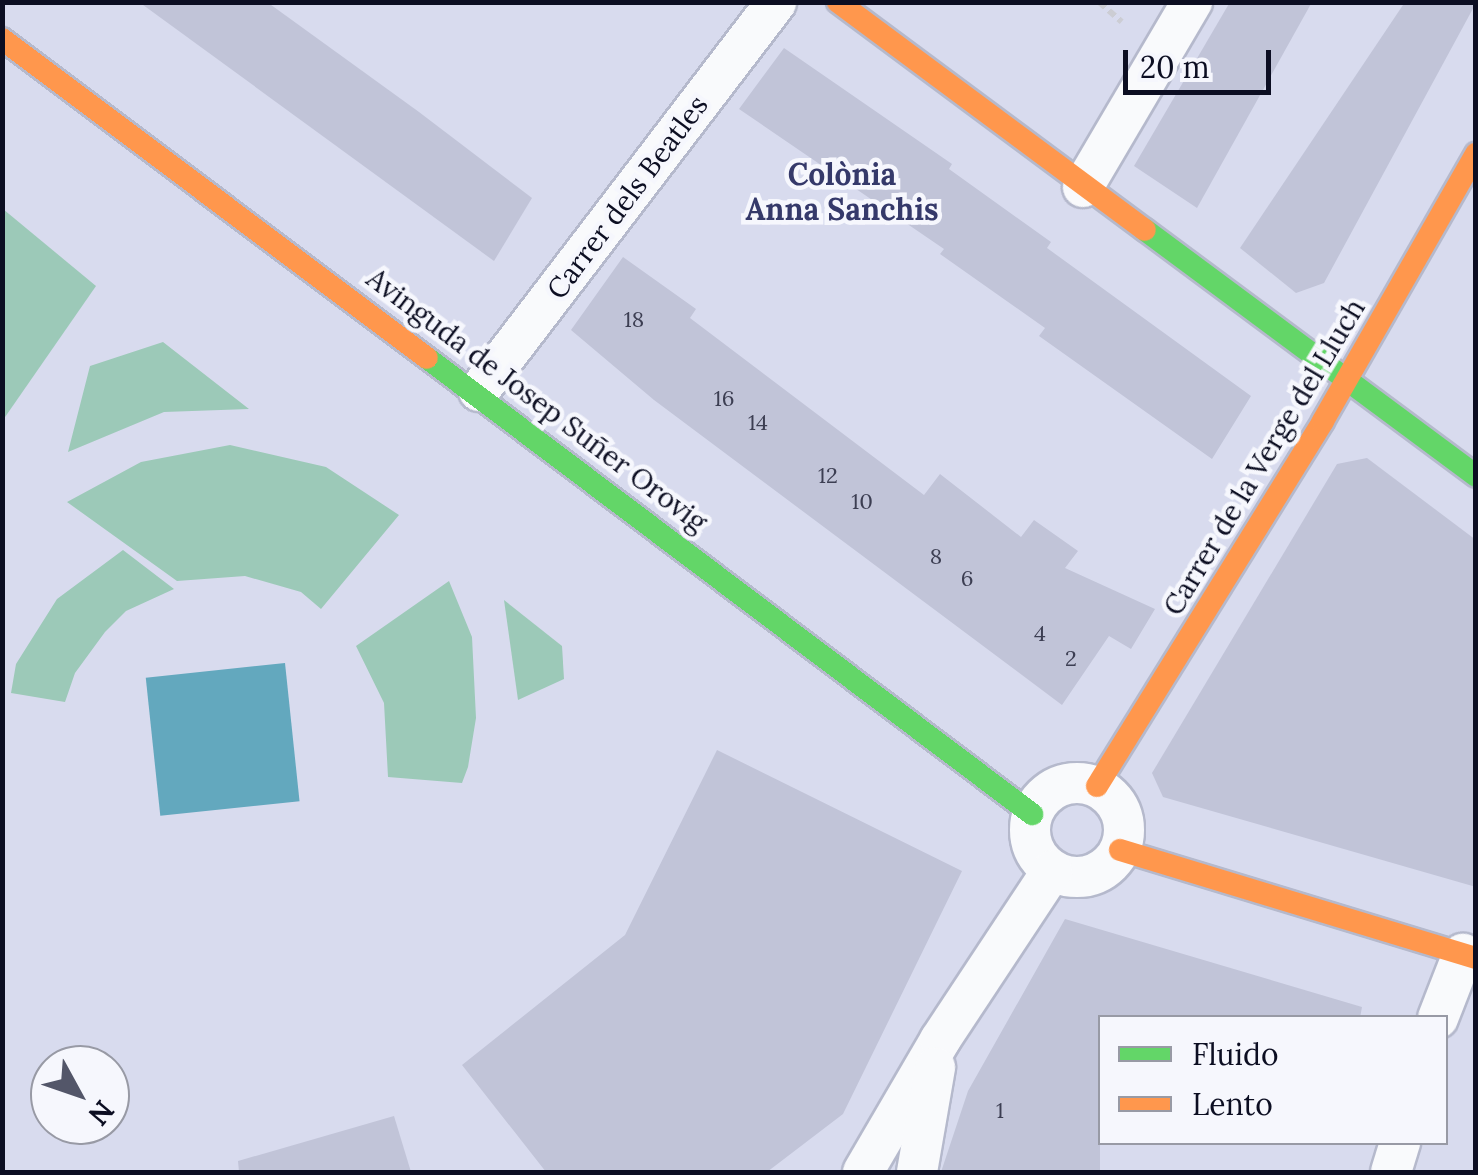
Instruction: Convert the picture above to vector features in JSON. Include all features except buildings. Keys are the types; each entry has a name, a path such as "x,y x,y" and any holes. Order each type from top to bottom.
{"street":[{"name":"Carrer dels Beatles","path":"478,391 776,2"},
{"path":"838,2 1476,476"},
{"path":"1083,187 1192,2"},
{"name":"Avinguda de Josep Suñer Orovig","path":"2,39 478,391 1032,814"},
{"name":"Carrer de la Verge del Lluch","path":"1097,786 1348,381 1476,154"},
{"path":"1097,786 1119,806 1125,836 1120,850 1111,864 1083,878 1052,870 1032,846 1032,814 1052,790 1097,786"},
{"path":"1120,850 1469,956 1440,1015"},
{"path":"863,1172 940,1040 1052,870"},
{"path":"917,1172 940,1040"},
{"path":"1391,1172 1399,1145"}],"path":[{"path":"1099,2 1122,22"}],"green space":[{"path":"3,209 96,286 3,420"},
{"path":"163,342 249,409 164,412 68,452 90,366"},
{"path":"230,445 326,467 399,515 321,609 301,592 245,576 177,581 67,502 141,462"},
{"path":"123,550 174,589 126,611 105,632 75,673 65,702 11,693 16,664 57,599"},
{"path":"449,581 472,637 476,718 468,767 462,783 388,777 384,703 356,646"},
{"path":"504,600 562,646 564,679 518,700"}],"water":[{"path":"285,663 300,801 160,816 146,678"}],"traffic: fast":[{"path":"1145,230 1476,476"},
{"path":"427,358 1032,814"}],"traffic: slow":[{"path":"838,2 1145,230"},
{"path":"2,39 427,358"},
{"path":"1097,786 1323,421 1476,154"},
{"path":"1120,850 1476,958"}],"district":[{"name":"Colònia Anna Sanchis","path":"842,191"}]}
